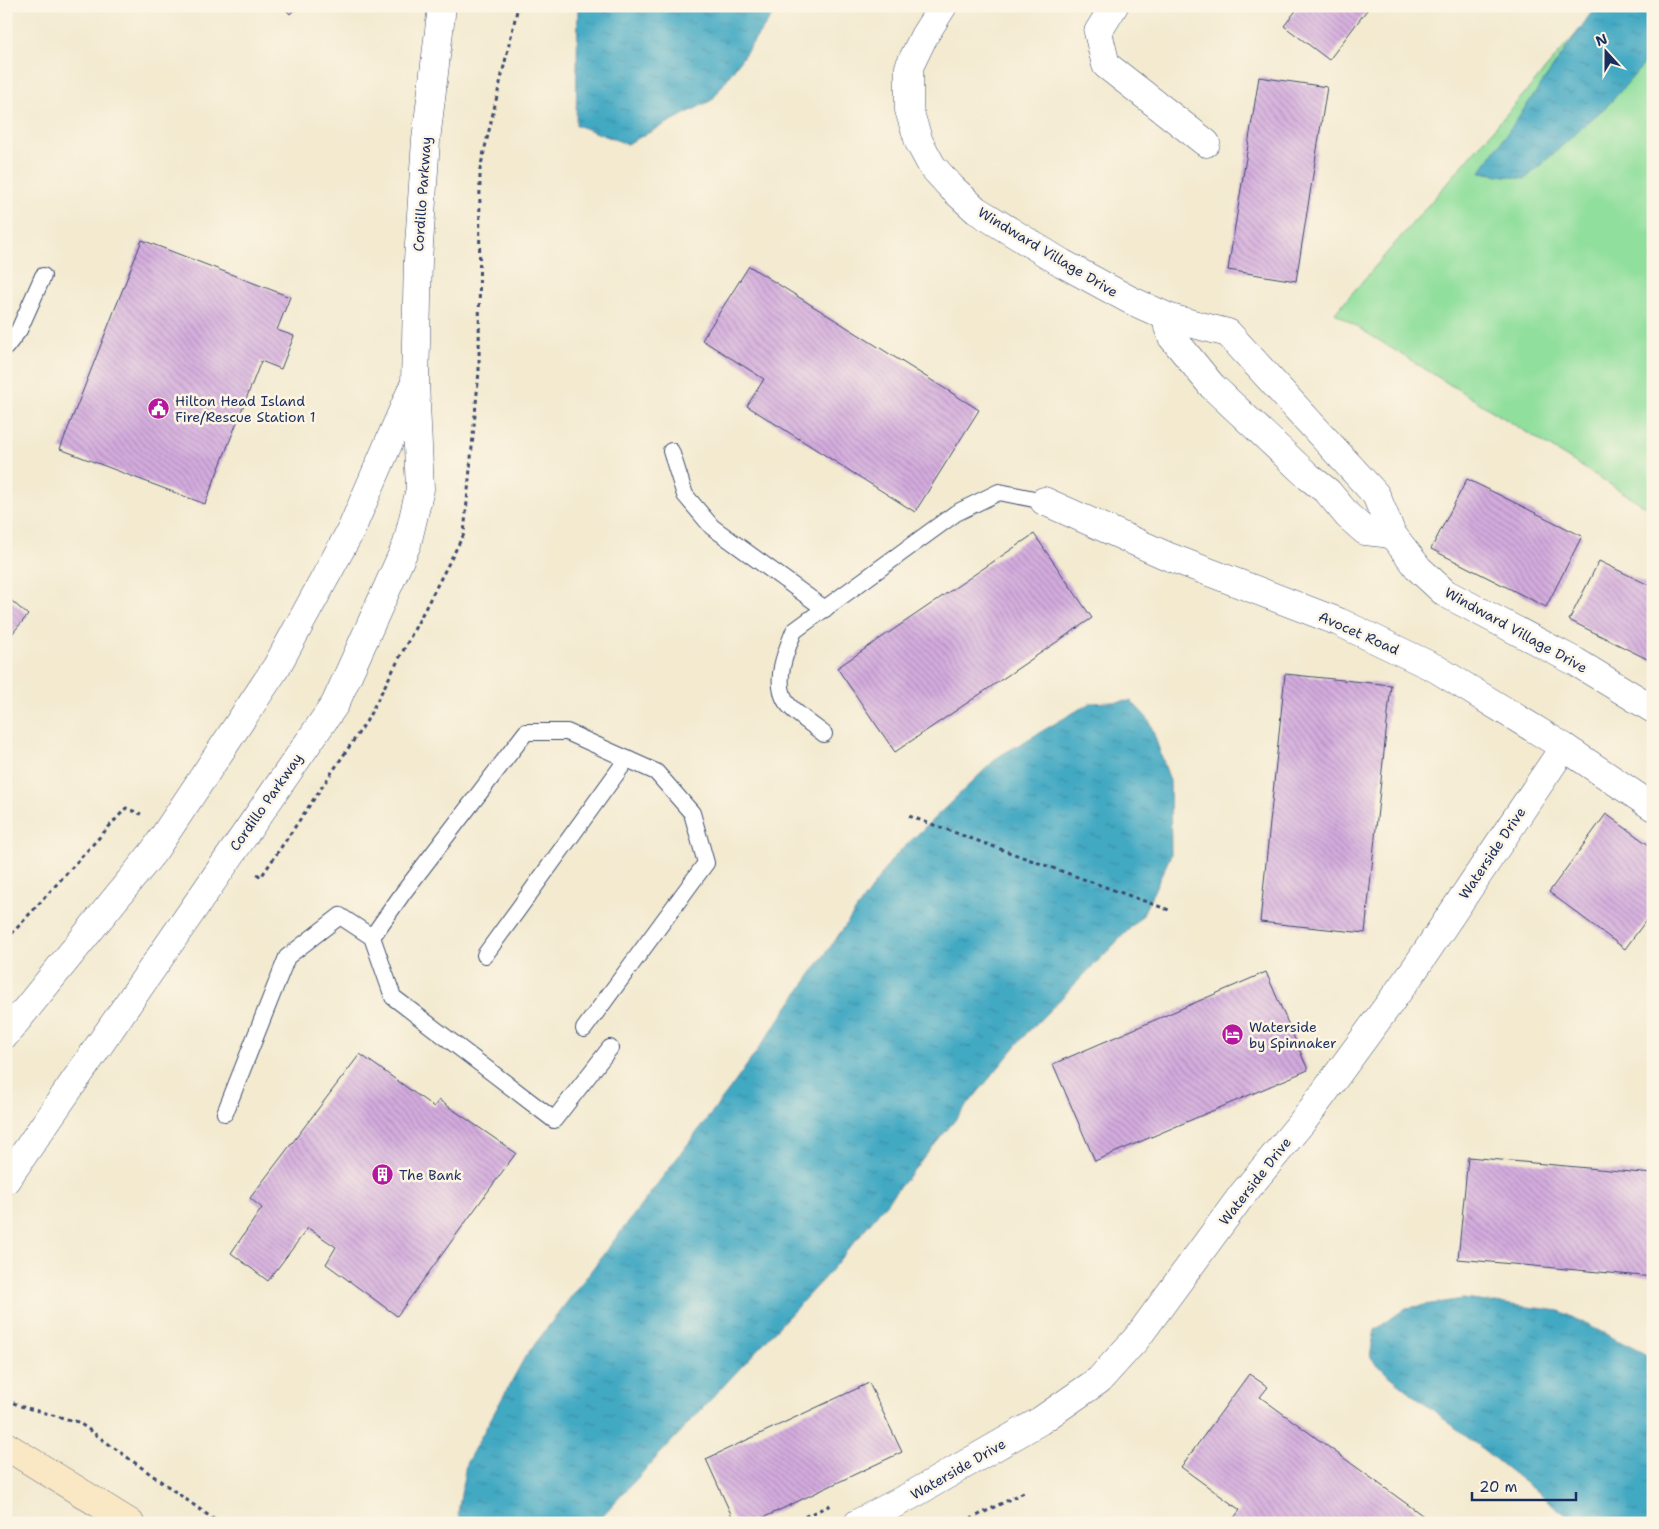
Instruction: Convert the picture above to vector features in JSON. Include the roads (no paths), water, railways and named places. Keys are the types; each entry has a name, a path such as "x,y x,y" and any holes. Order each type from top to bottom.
{"main road":[{"path":"6,1446 130,1523"}],"street":[{"name":"Cordillo Parkway","path":"6,1180 335,704 407,544 420,489 415,383 418,260 426,140 442,6"},
{"name":"Windward Village Drive","path":"942,6 910,67 909,110 918,142 932,166 976,210 1062,263 1130,300 1170,318 1228,333 1376,495 1392,534 1419,569 1445,593 1576,662 1653,709"},
{"path":"1114,6 1098,32 1106,65 1206,143"},
{"path":"1170,318 1168,327 1172,337 1212,386 1309,477 1328,492 1348,516 1365,531 1392,534"},
{"name":"Cordillo Parkway","path":"6,1034 154,851 277,666 350,530 415,383"},
{"name":"Avocet Road","path":"1044,501 1167,556 1348,626 1435,668 1564,747 1653,807"},
{"name":"Waterside Drive","path":"858,1523 910,1496 1040,1421 1099,1380 1137,1338 1242,1195 1307,1116 1414,970 1564,747"}],"lane":[{"path":"6,347 19,330 43,276"},
{"path":"671,451 686,495 712,527 825,609"},
{"path":"824,734 785,700 781,680 784,655 794,631 956,513 999,492 1044,501"},
{"path":"372,936 526,732 567,732 656,772 692,813 706,863 584,1029"},
{"path":"485,955 627,759"},
{"path":"225,1113 287,957 340,916 372,936 393,996 554,1120 610,1048"}],"water":[{"path":"578,6 779,6 712,100 627,144 576,125"},
{"path":"1596,6 1653,6 1653,54 1610,103 1525,179 1480,172"},
{"path":"1131,701 1149,720 1170,781 1171,855 1142,916 1026,1034 827,1275 601,1517 593,1523 461,1523 458,1513 466,1464 525,1357 733,1085 893,858 998,757 1090,703"},
{"path":"1463,1299 1560,1311 1653,1358 1653,1523 1576,1523 1386,1373 1370,1357 1375,1330 1406,1308"}],"place":[{"name":"Hilton Head Island Fire/Rescue Station 1","path":"159,409"},
{"name":"Waterside by Spinnaker","path":"1233,1035"},
{"name":"The Bank","path":"383,1175"}]}
